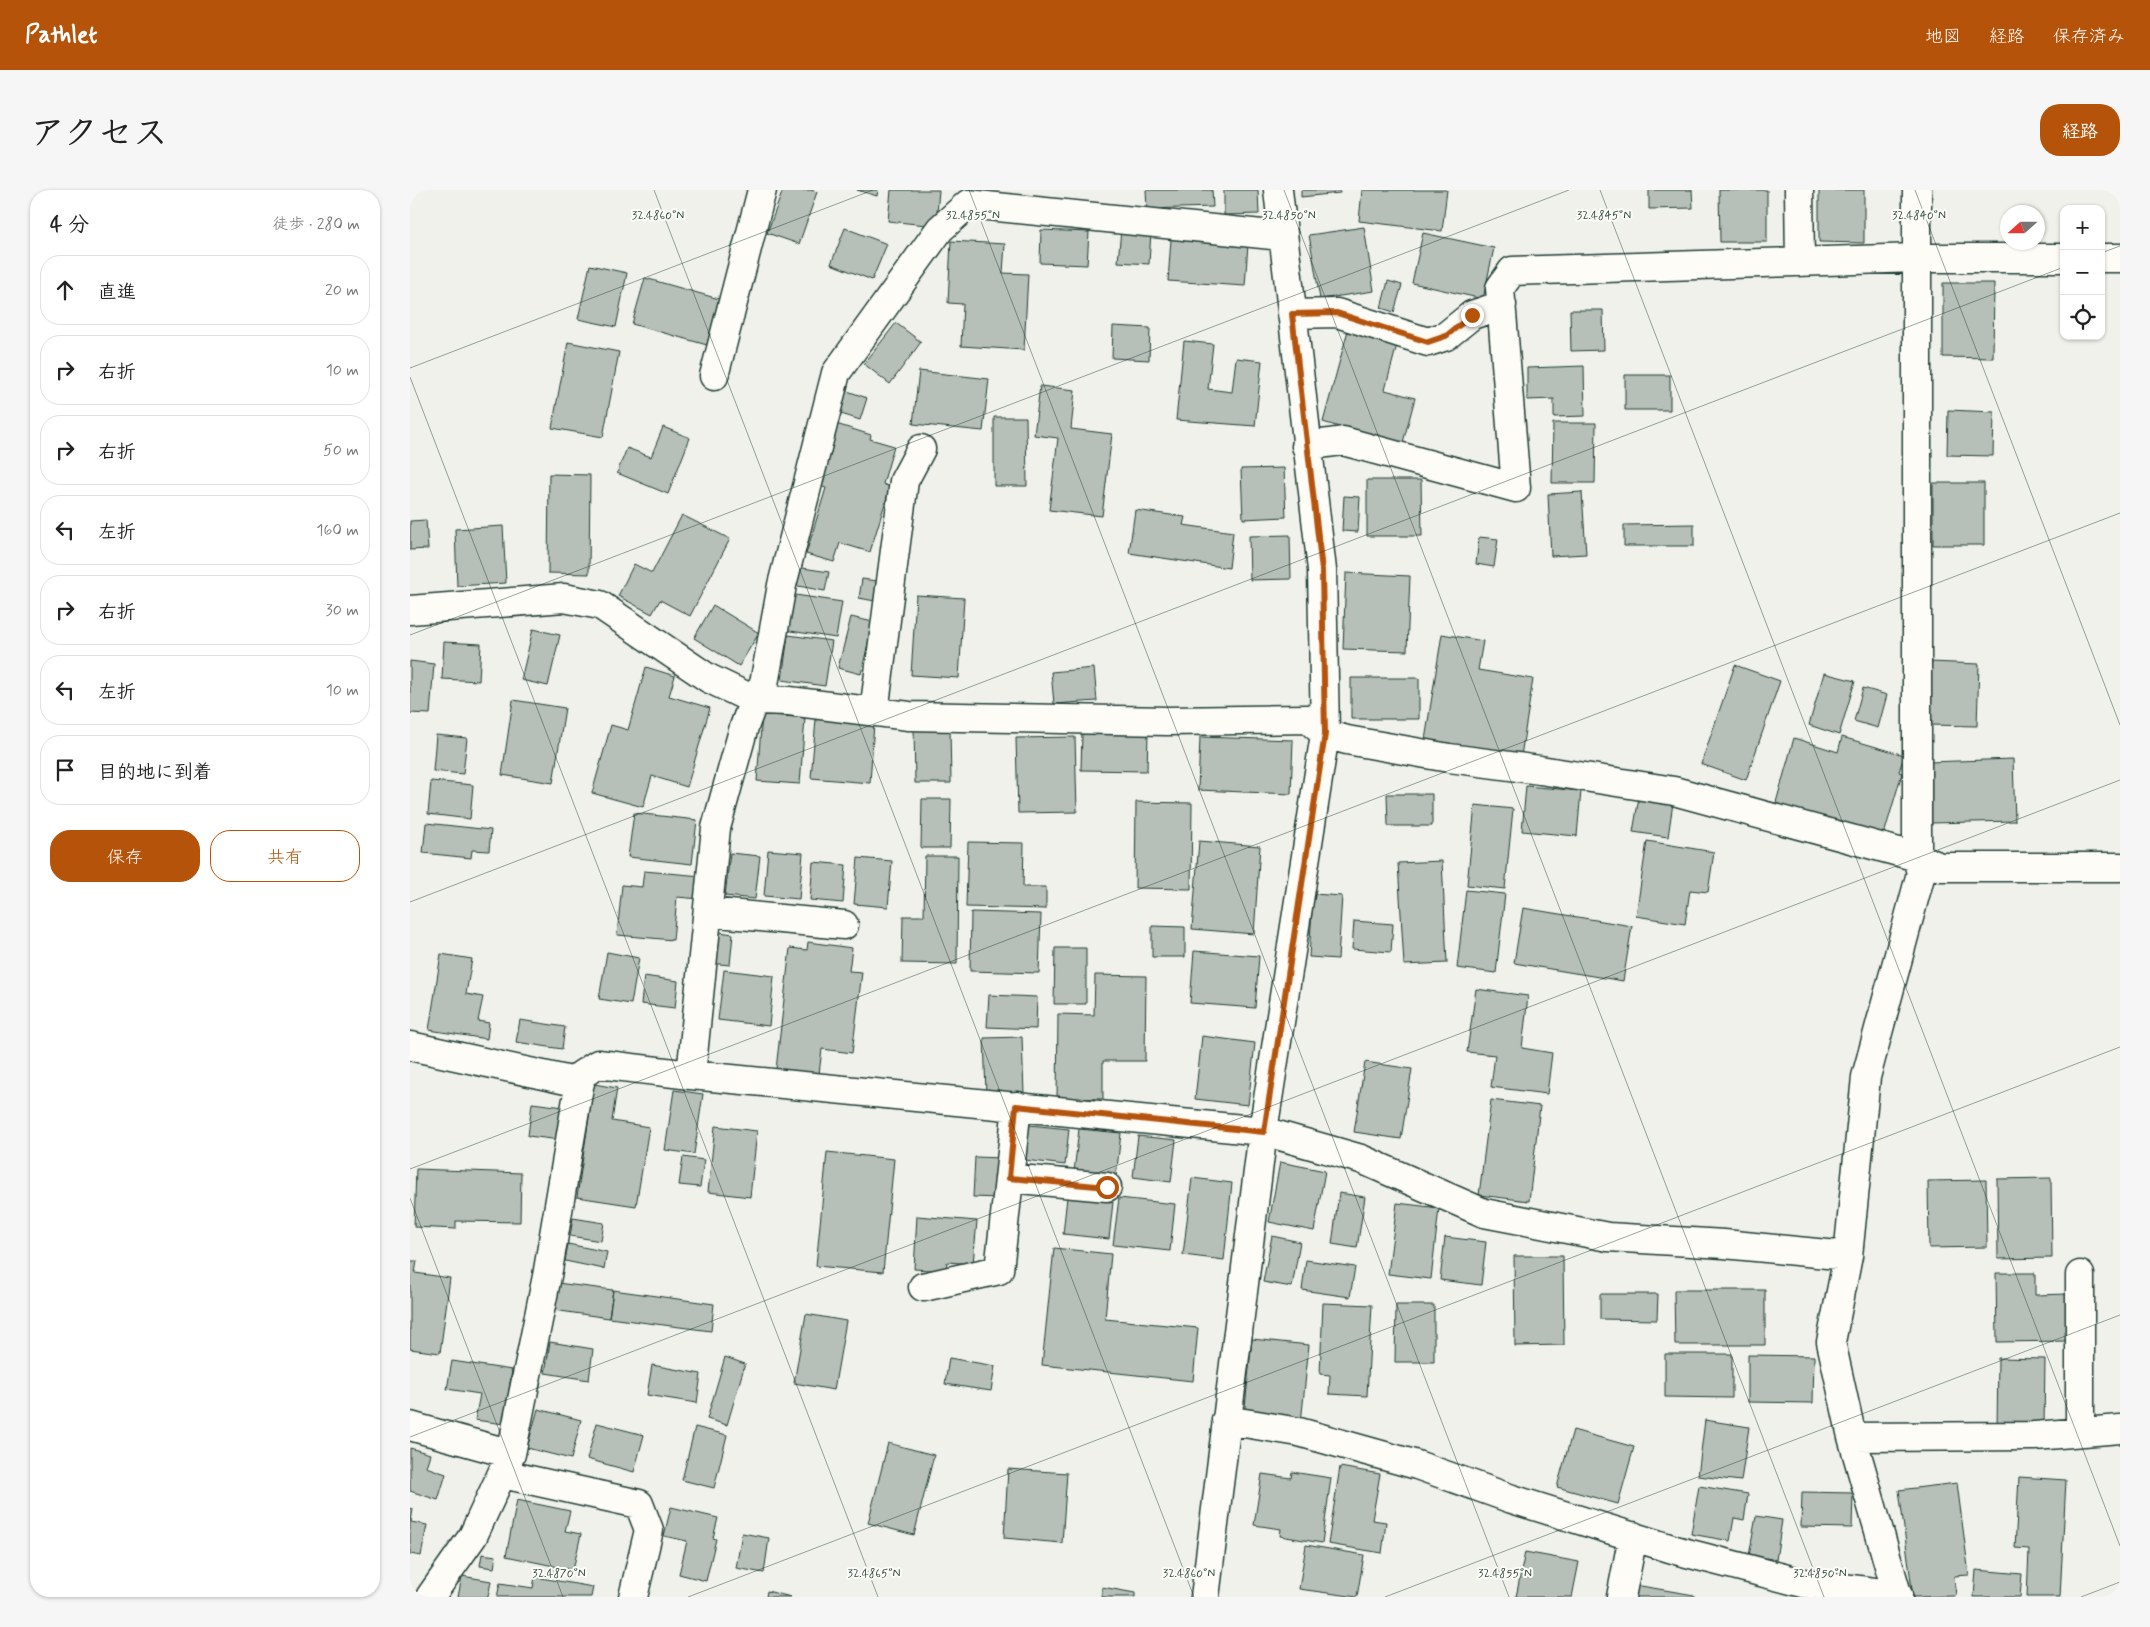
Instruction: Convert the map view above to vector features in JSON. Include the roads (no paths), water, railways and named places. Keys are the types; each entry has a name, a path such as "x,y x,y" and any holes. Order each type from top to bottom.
{"street":[{"path":"714,376 762,190"},
{"path":"1205,1597 1264,1132 1325,734 1322,570 1306,446 1278,190"},
{"path":"1799,190 1800,262"},
{"path":"1226,1420 1299,1432 1417,1465 1512,1500 1803,1584 1898,1596 1852,1437 1831,1342 1848,1256 1866,1076 1921,873 1918,857 1917,190"},
{"path":"691,1075 716,828 754,700 764,684 782,585 836,372 940,229 968,204 1282,236"},
{"path":"1306,446 1343,441 1516,488 1500,288 1512,271 1917,258 2060,258"},
{"path":"2105,258 2120,258"},
{"path":"1292,314 1337,313 1428,342 1446,336 1472,315 1502,305"},
{"path":"874,712 904,481 922,449"},
{"path":"410,610 564,598 600,605 708,678 754,700 789,701 909,716 1167,721 1308,719 1325,734 1347,740 1449,758 1674,791 1918,857 1940,867 2120,867"},
{"path":"708,912 844,925"},
{"path":"410,1046 580,1083"},
{"path":"430,1597 473,1536 506,1464 547,1276 581,1075 598,1064 1264,1132 1361,1159 1484,1214 1608,1237 1724,1244 1848,1256"},
{"path":"923,1287 999,1270 1016,1106"},
{"path":"1009,1178 1107,1187"},
{"path":"2080,1275 2080,1432"},
{"path":"410,1426 506,1464 640,1504 649,1530 632,1597"},
{"path":"1852,1437 2035,1436 2120,1429"},
{"path":"1621,1597 1633,1536"}]}
